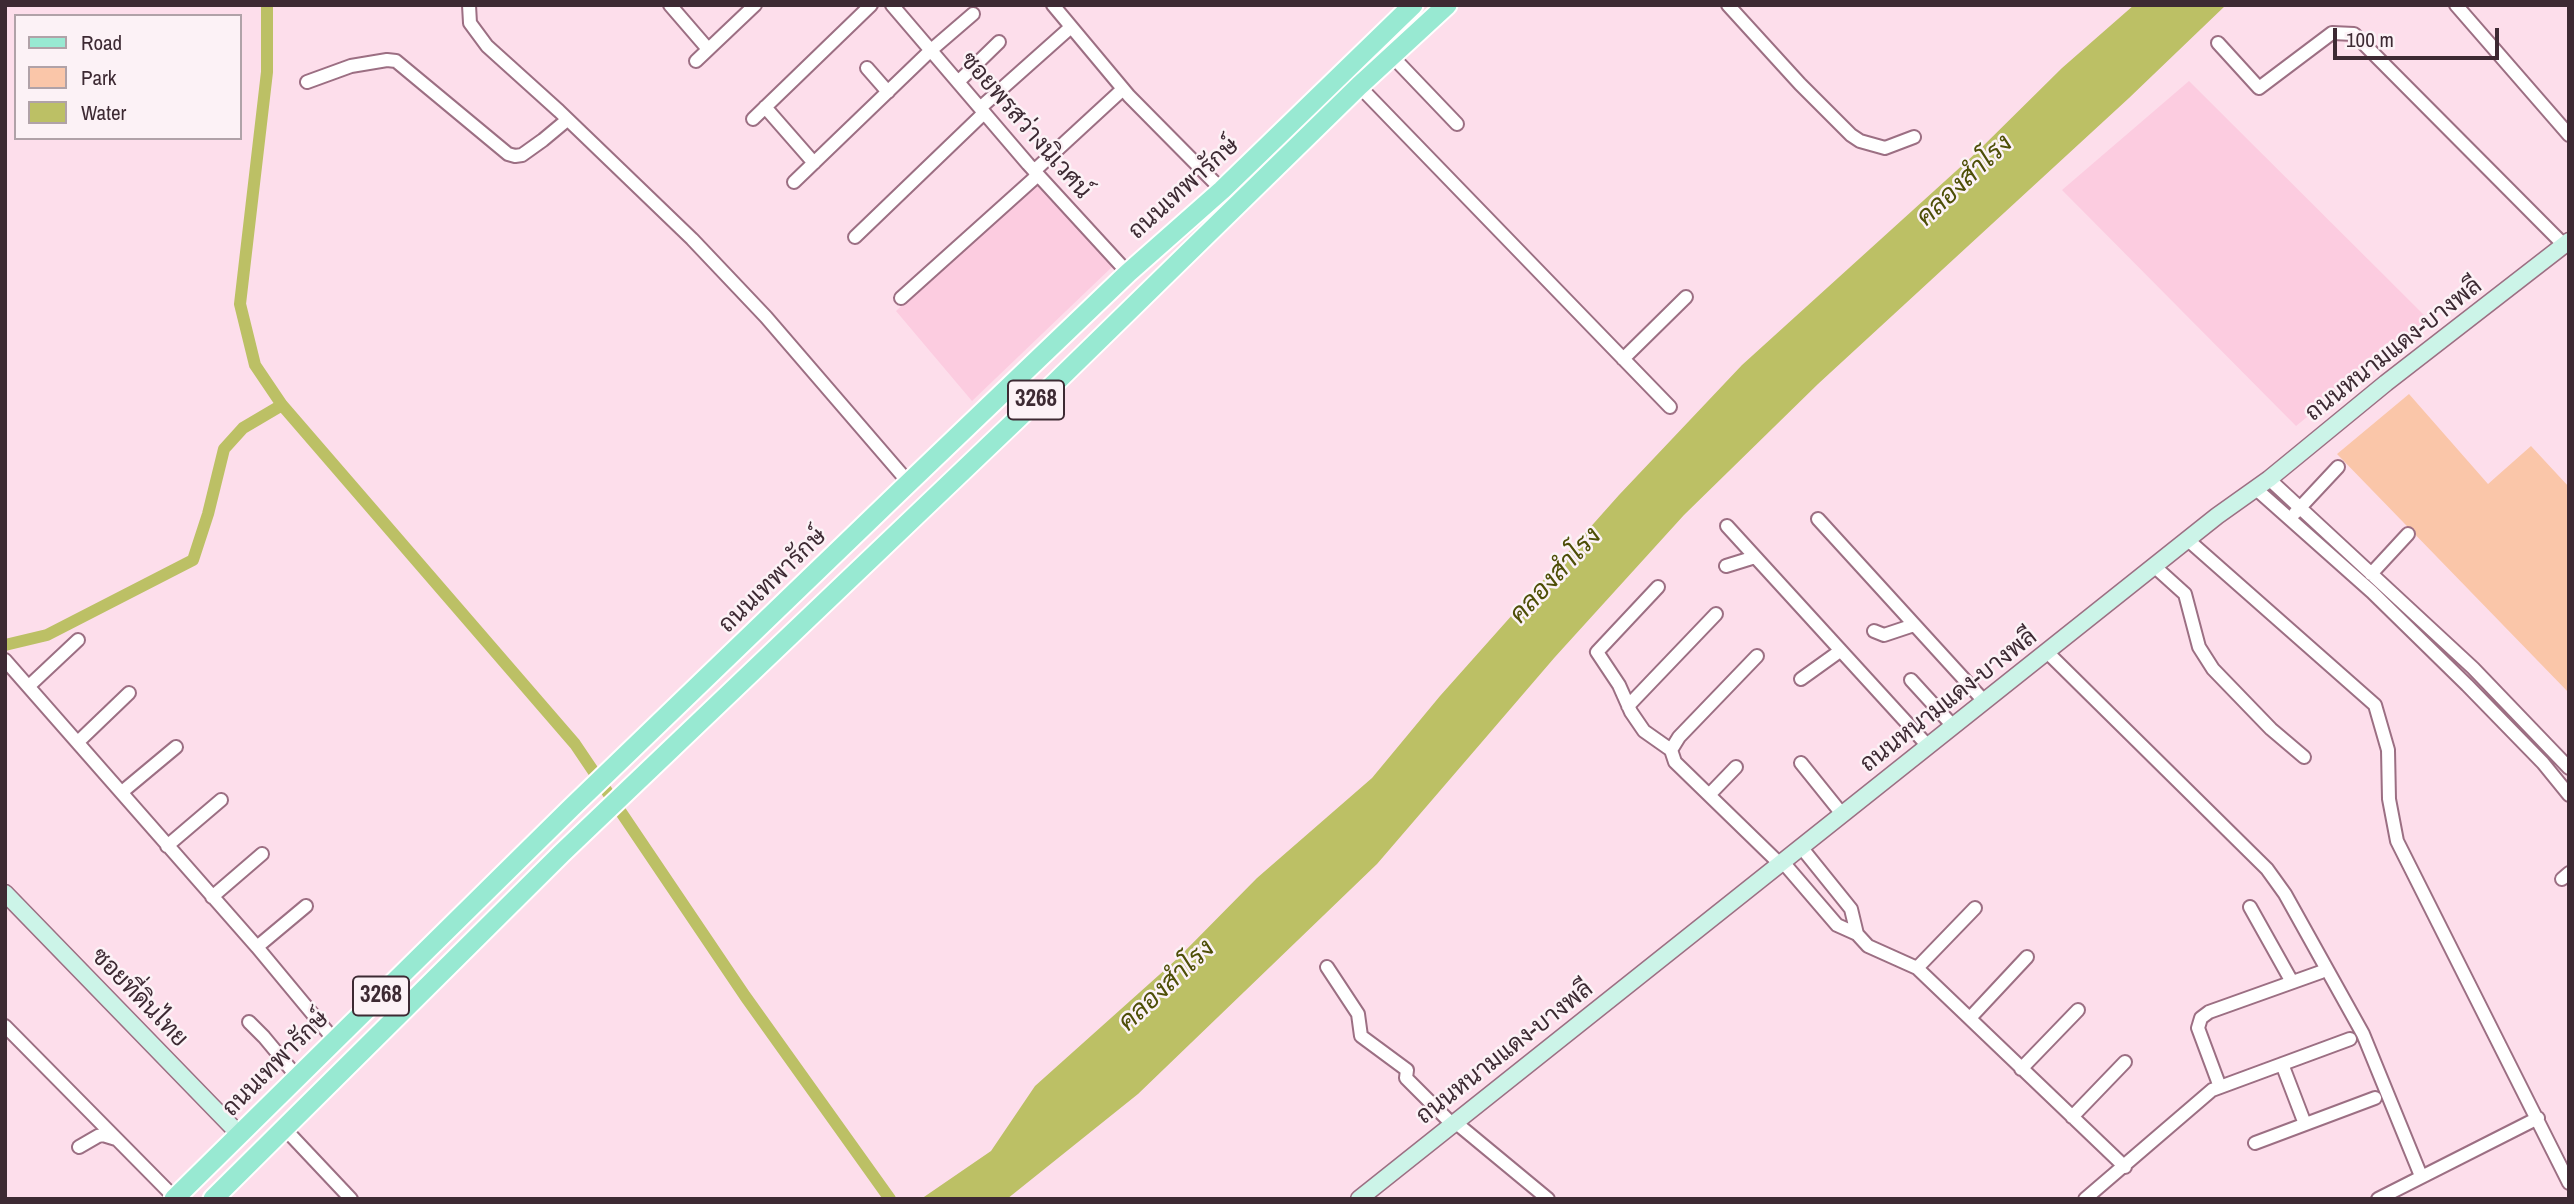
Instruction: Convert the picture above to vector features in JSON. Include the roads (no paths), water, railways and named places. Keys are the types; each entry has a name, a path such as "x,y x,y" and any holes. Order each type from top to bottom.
{"main road":[{"name":"ถนนเทพารักษ์","path":"174,1198 587,793 1128,273 1222,190 1413,5"},
{"name":"ถนนเทพารักษ์","path":"213,1199 606,812 1057,381 1391,55 1447,5"},
{"name":"ถนนหนามแดง-บางพลี","path":"1359,1199 2154,566 2262,484 2377,390 2566,243"},
{"name":"ซอยที่ดินไทย","path":"5,893 240,1135"}],"street":[{"path":"469,5 470,23 487,46 692,239 766,317 909,483"},
{"path":"670,5 708,49"},
{"path":"696,61 755,5"},
{"path":"753,119 871,5"},
{"name":"ซอยพรสว่างนิเวศน์","path":"892,5 1036,173 1128,273"},
{"path":"1053,5 1123,89 1222,190"},
{"path":"1728,5 1851,135 1860,141 1885,148 1914,137"},
{"path":"2456,5 2569,135"},
{"path":"794,182 930,51 973,14"},
{"path":"855,237 982,110 1071,27"},
{"path":"2218,43 2259,88 2332,33 2354,34 2566,243"},
{"path":"958,82 999,42"},
{"path":"1391,55 1457,124"},
{"path":"307,82 351,66 396,61 489,138 515,156 542,140 567,120"},
{"path":"867,68 888,92"},
{"path":"1359,86 1670,407"},
{"path":"901,298 1123,89"},
{"path":"765,107 814,163"},
{"path":"1623,359 1686,297"},
{"path":"2289,519 2338,467"},
{"path":"2262,484 2300,508 2473,668 2569,768"},
{"path":"2262,484 2289,519 2372,592 2467,685 2543,763 2569,795"},
{"path":"1818,519 1984,701"},
{"path":"1727,526 1928,746"},
{"path":"2371,574 2408,534"},
{"path":"2188,540 2375,705 2388,750 2389,799 2397,841 2569,1183"},
{"path":"1726,566 1755,557"},
{"path":"2154,566 2185,594 2199,647 2213,669 2272,729 2304,757"},
{"path":"1658,587 1597,652 1619,685 1628,706 1644,731 1671,750 1675,762 1781,862 1837,925 1857,933"},
{"path":"1628,706 1716,614"},
{"path":"1874,631 1884,635 1914,625"},
{"path":"29,686 78,640"},
{"path":"1801,679 1840,651"},
{"path":"2047,652 2267,869 2285,894 2363,1034 2421,1176"},
{"path":"1671,750 1679,737 1757,656"},
{"path":"5,660 79,741 335,1041"},
{"path":"1912,681 1953,726"},
{"path":"79,741 129,693"},
{"path":"122,792 176,747"},
{"path":"1801,763 1842,814"},
{"path":"1709,795 1736,767"},
{"path":"167,846 221,800"},
{"path":"1801,846 1851,909 1857,933 1868,946 1917,968 2125,1167"},
{"path":"212,897 262,854"},
{"path":"257,947 306,906"},
{"path":"2250,907 2292,982"},
{"path":"1917,968 1975,908"},
{"path":"1970,1018 2027,957"},
{"path":"1326,967 1358,1014 1361,1036 1407,1070 1406,1078 1454,1123 1548,1199"},
{"path":"2220,1087 2198,1028 2201,1018 2209,1012 2321,972"},
{"path":"2021,1069 2078,1010"},
{"path":"249,1022 298,1078"},
{"path":"5,1026 120,1140 174,1198"},
{"path":"2085,1199 2212,1090 2350,1039"},
{"path":"2072,1118 2125,1062"},
{"path":"2282,1064 2305,1124"},
{"path":"2255,1143 2375,1098"},
{"path":"2378,1199 2538,1118"},
{"path":"285,1129 351,1199"},
{"path":"79,1147 103,1135 120,1140"}],"water":[{"name":"คลองสำโรง","path":"2134,5 2226,5 2129,98 1818,384 1684,515 1555,657 1377,864 1138,1094 1007,1199 921,1199 991,1151 1035,1086 1178,958 1257,878 1372,778 1440,696 1619,495 1742,365 1977,152 2062,68"}],"waterway":[{"path":"267,5 267,72 240,304 255,365 282,405 575,744 745,996 890,1199"},
{"path":"5,645 47,635 193,560 224,449 243,428 282,405"}]}
